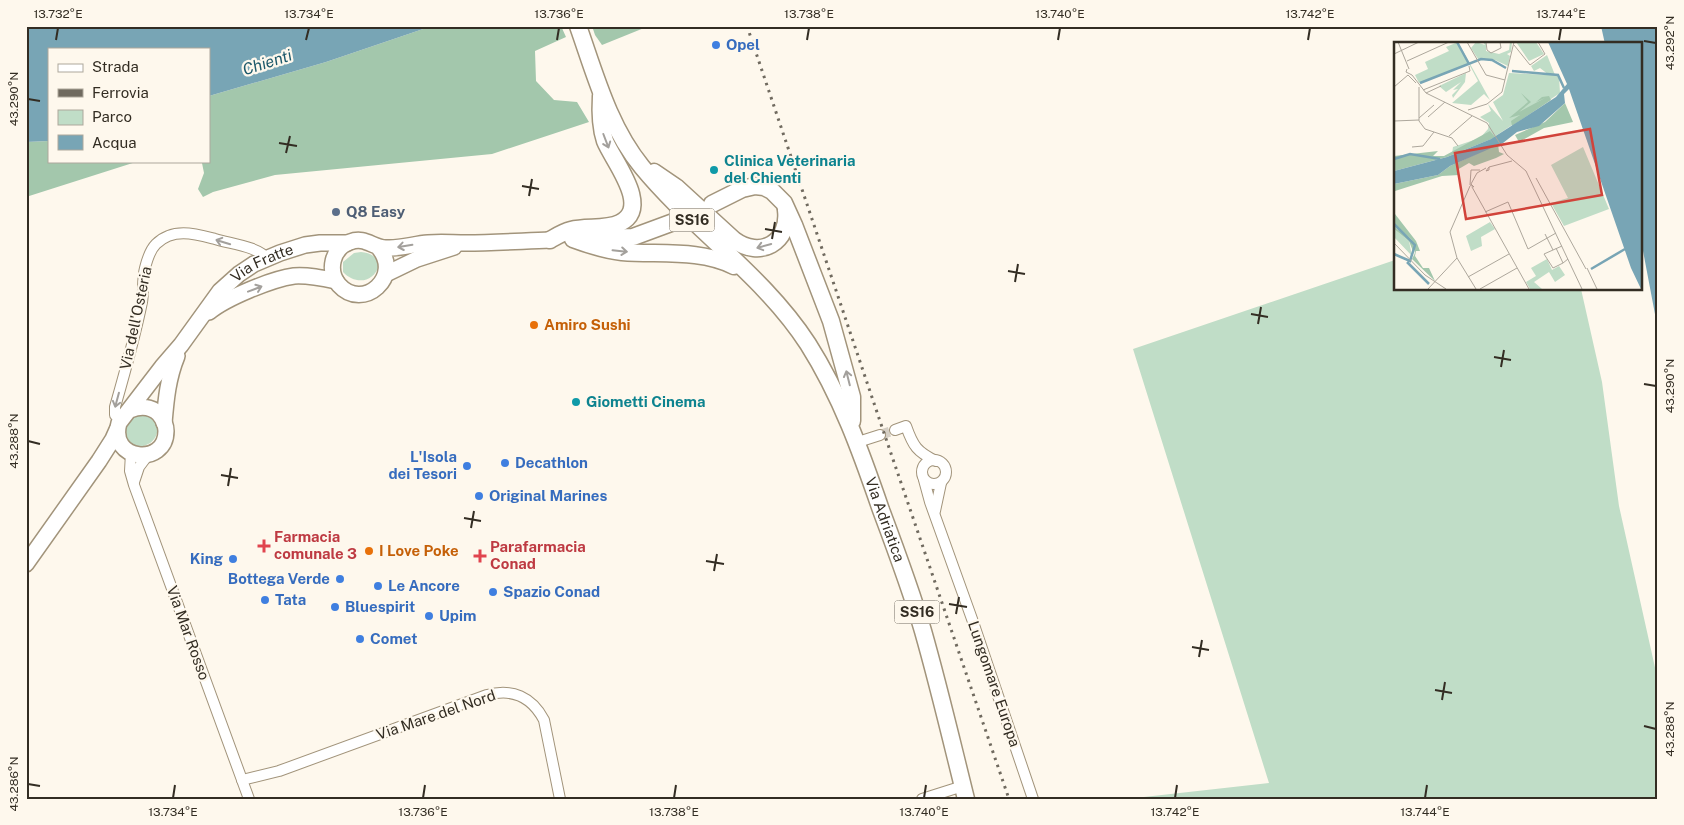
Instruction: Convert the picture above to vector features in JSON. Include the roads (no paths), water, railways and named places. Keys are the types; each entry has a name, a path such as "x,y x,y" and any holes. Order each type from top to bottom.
{"main road":[{"name":"SS16","path":"578,26 599,88 623,137 641,166 669,197 745,271"},
{"path":"550,240 570,230 616,225 624,220 630,211 632,201 629,187 606,143 601,127 599,88"},
{"path":"641,166 663,177 734,240 749,248 767,247 779,238 786,226 786,209"},
{"path":"712,204 750,186 760,186 776,193 784,203 834,329 852,397 852,426"},
{"path":"550,240 634,237 679,220"},
{"name":"Via Fratte","path":"26,564 99,461 122,420 162,367 181,345 220,291 254,264 305,245 347,243 356,240 364,240 378,247 388,249 428,243 550,240"},
{"path":"573,240 620,252 709,256 745,271"},
{"path":"336,281 332,272 333,259 340,248 347,243"},
{"name":"Via Fratte","path":"198,321 214,307 283,278 310,276 336,281 347,291 355,294 364,294 376,288 386,274 422,257 467,243"},
{"path":"378,247 386,261 386,274"},
{"name":"Via Adriatica","path":"745,271 788,316 807,342 824,369 852,426 922,631 964,793"},
{"name":"Via Fratte","path":"148,455 158,450 163,444 166,431 164,422 170,372 181,345"},
{"path":"130,453 121,444 122,420 138,407 150,408 157,412 164,422"},
{"path":"99,461 112,454 148,455"}],"street":[{"name":"Via dell'Osteria","path":"122,420 115,415 115,407 139,315 145,268 155,245 159,241 174,235 188,232 232,245 254,249 264,254 268,259"},
{"path":"895,430 906,426 912,443 924,454 942,463 946,470 945,477 940,483 934,512"},
{"path":"858,442 880,435"},
{"name":"Via Mar Rosso","path":"130,453 131,476 134,485 249,799"},
{"path":"134,485 139,468 148,455"},
{"path":"936,461 931,460 925,465 922,472 924,480 927,482 934,485 940,483"},
{"name":"Lungomare Europa","path":"924,480 1033,799"},
{"name":"Via Mare del Nord","path":"242,780 279,771 487,694 503,692 525,698 540,712 544,720 560,799"},
{"path":"922,799 964,793"}],"water":[{"name":"Chienti","path":"26,26 432,26 326,62 210,96 210,48 48,48 48,141 26,142"},
{"path":"1601,26 1658,26 1658,330 1642,246 1642,42 1605,42"}],"tunnel":[{"path":"880,435 895,430"}],"railway":[{"path":"747,26 1009,799"}],"place":[{"name":"Opel","path":"716,45"},
{"name":"Clinica Veterinaria del Chienti","path":"714,170"},
{"name":"Q8 Easy","path":"336,212"},
{"name":"Amiro Sushi","path":"534,325"},
{"name":"Giometti Cinema","path":"576,402"},
{"name":"Decathlon","path":"505,463"},
{"name":"L'Isola dei Tesori","path":"467,466"},
{"name":"Original Marines","path":"479,496"},
{"name":"Farmacia comunale 3","path":"264,546"},
{"name":"I Love Poke","path":"369,551"},
{"name":"Parafarmacia Conad","path":"480,556"},
{"name":"King","path":"233,559"},
{"name":"Bottega Verde","path":"340,579"},
{"name":"Le Ancore","path":"378,586"},
{"name":"Spazio Conad","path":"493,592"},
{"name":"Tata","path":"265,600"},
{"name":"Bluespirit","path":"335,607"},
{"name":"Upim","path":"429,616"},
{"name":"Comet","path":"360,639"}]}
